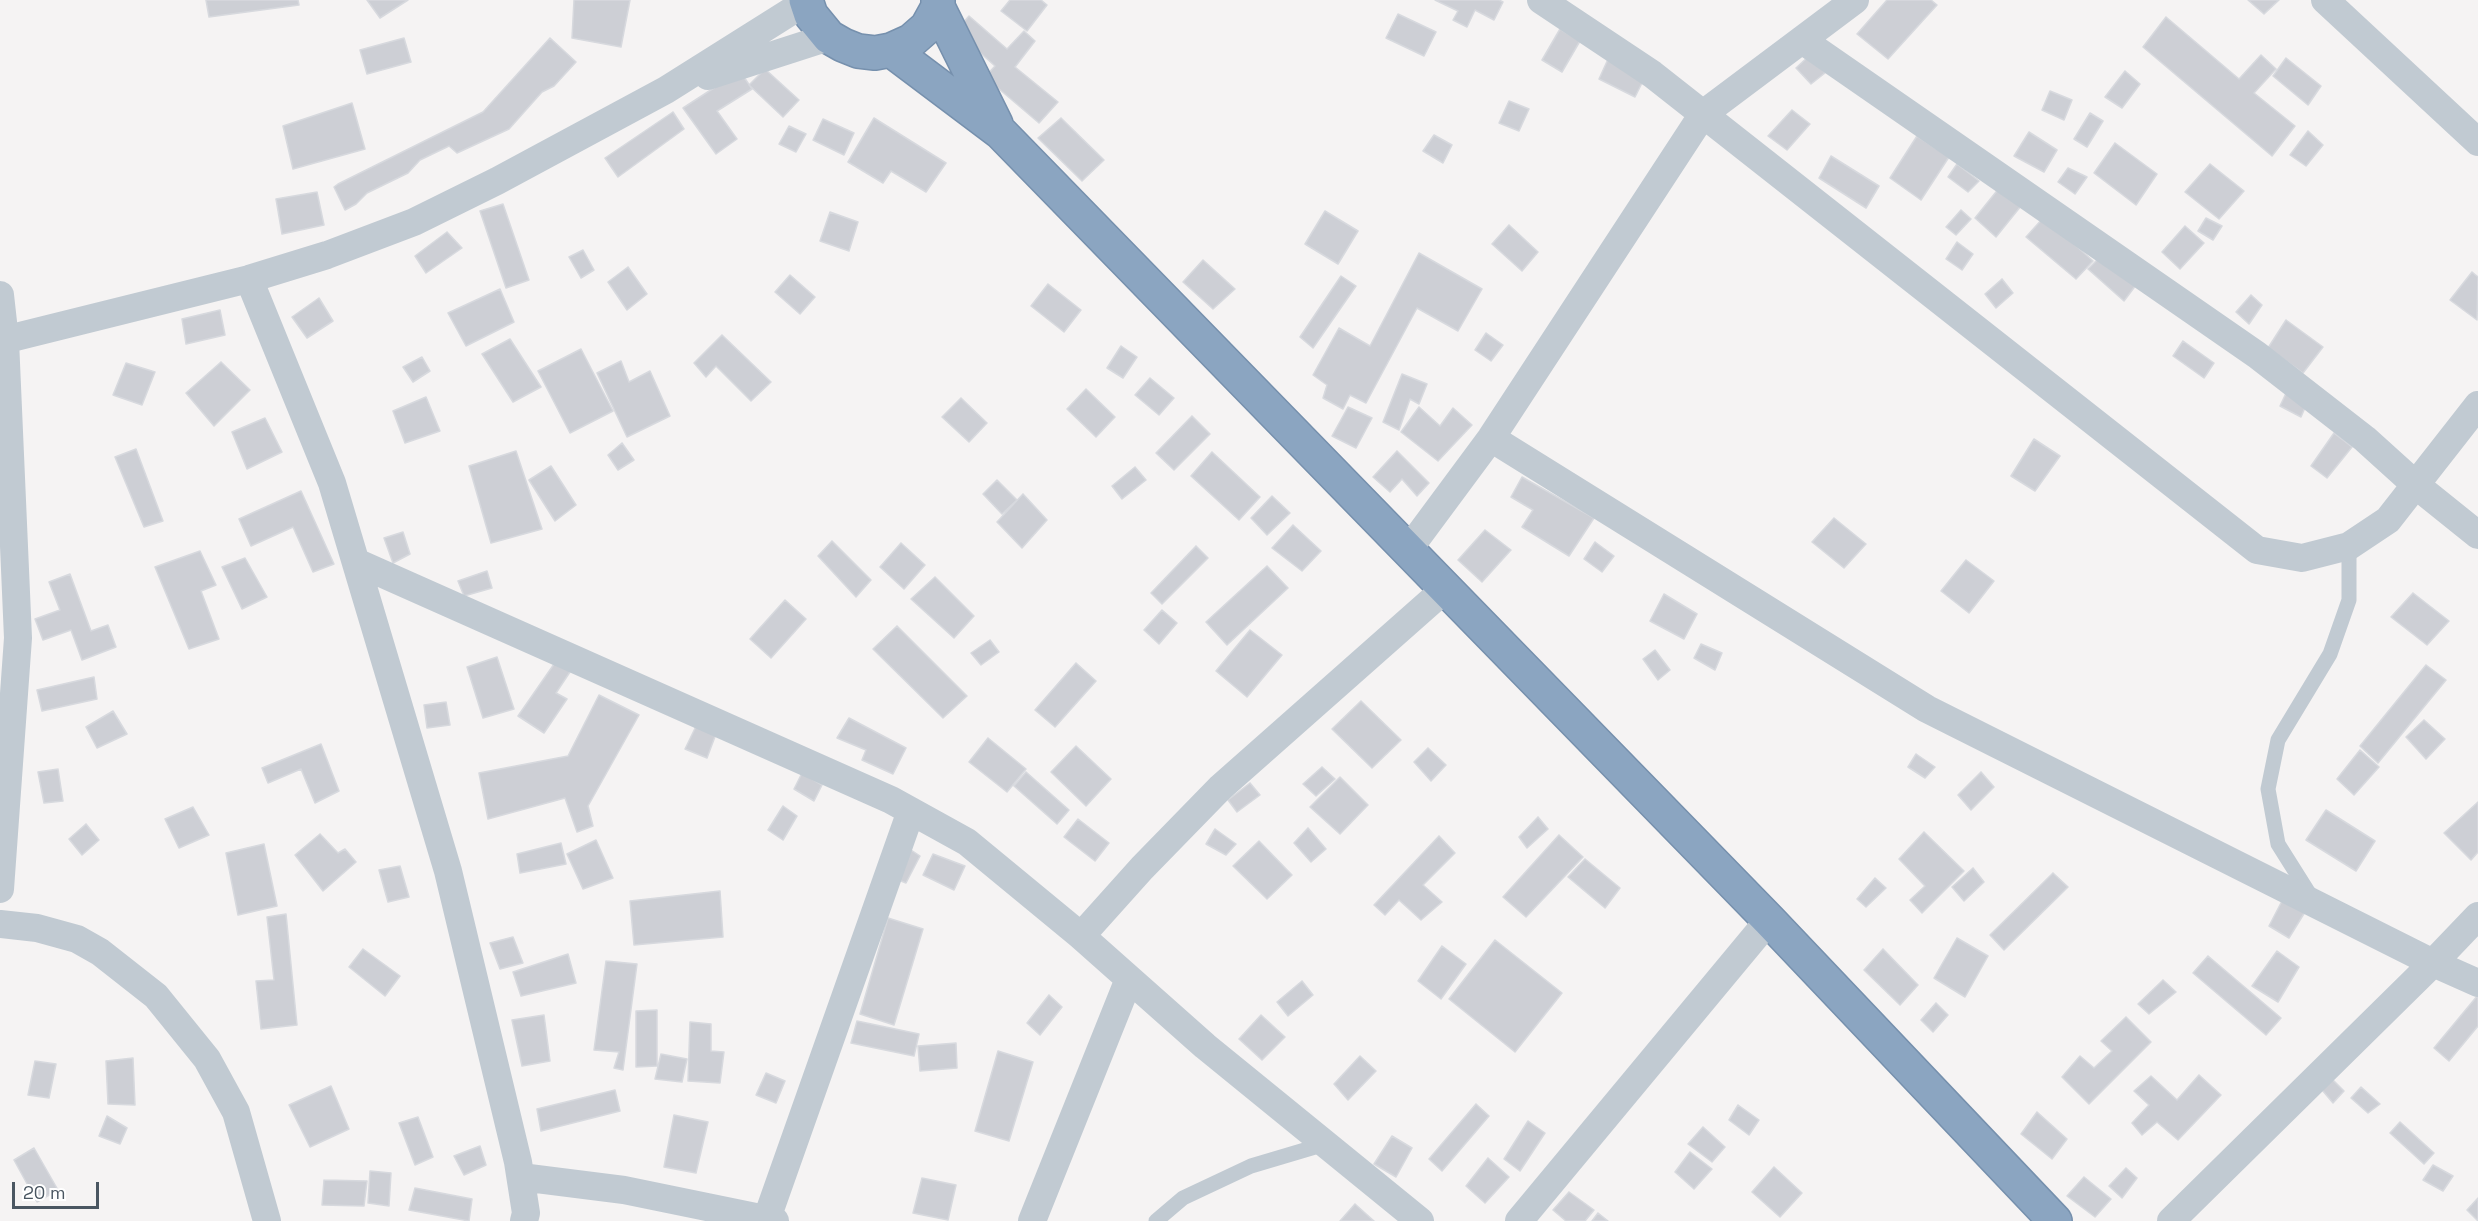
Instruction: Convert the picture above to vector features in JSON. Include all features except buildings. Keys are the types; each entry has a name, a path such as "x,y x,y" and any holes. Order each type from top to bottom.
{"highway":[{"path":"806,1 811,15 829,37 858,51 874,52 891,50 911,41 927,27 938,4"},
{"path":"938,4 1000,132"},
{"path":"891,50 1000,132 1769,920 2055,1221"}],"street":[{"path":"1541,0 1652,74 2257,550 2302,558 2349,546 2388,520 2478,405"},
{"path":"1407,550 1491,438 1703,114 1855,0"},
{"path":"2325,0 2478,142"},
{"path":"2,340 249,279 327,255 414,222 497,181 666,90 806,1"},
{"path":"666,90 829,37"},
{"path":"1802,40 2258,355 2365,439 2416,486 2478,535"},
{"path":"249,279 332,483 448,871 521,1177 526,1213 524,1221"},
{"path":"0,295 18,639 0,889"},
{"path":"1491,438 1927,709 2433,963 2478,982"},
{"path":"356,562 891,800 967,843 1081,936 1204,1046 1420,1221"},
{"path":"1081,936 1142,868 1220,788 1445,589"},
{"path":"521,1177 624,1190 769,1220 911,811"},
{"path":"2171,1221 2478,916"},
{"path":"1519,1221 1769,920"},
{"path":"0,924 37,928 77,939 100,952 156,996 207,1059 236,1112 267,1221"},
{"path":"1032,1221 1129,979"}],"lane":[{"path":"2317,905 2278,844 2268,789 2278,740 2330,654 2349,600 2349,546"},
{"path":"1156,1221 1183,1198 1251,1166 1325,1144"}]}
